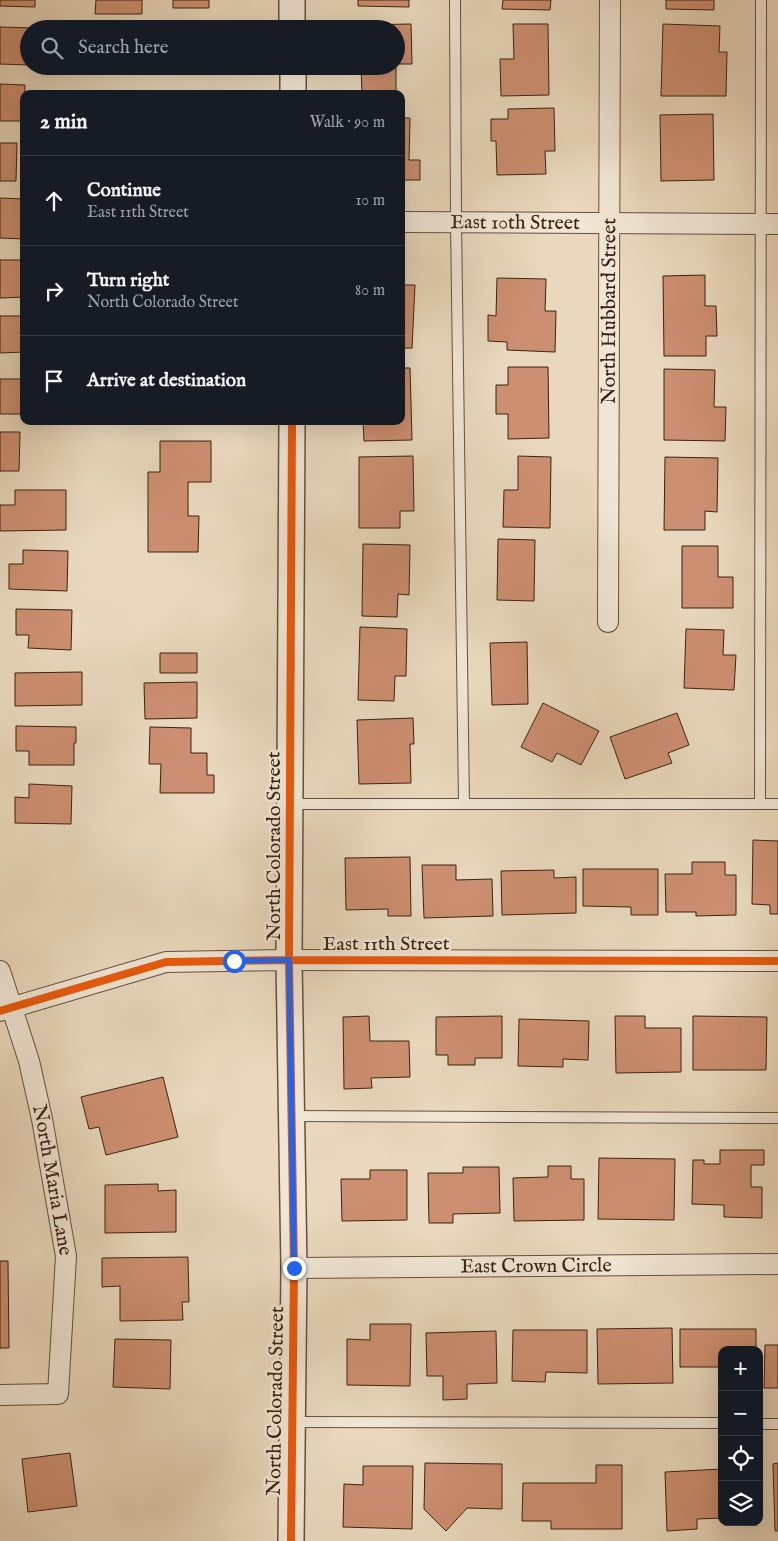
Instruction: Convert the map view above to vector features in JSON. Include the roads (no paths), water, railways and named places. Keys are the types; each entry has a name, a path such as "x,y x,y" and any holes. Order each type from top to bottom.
{"street":[{"path":"292,0 292,20"},
{"name":"North Hubbard Street","path":"608,622 610,0"},
{"path":"293,75 293,90"},
{"name":"East 10th Street","path":"405,222 770,224"},
{"name":"North Colorado Street","path":"291,1541 294,1268 289,960 292,425"},
{"name":"East 11th Street","path":"6,1009 166,962 289,960 778,961"},
{"name":"North Maria Lane","path":"0,971 6,1009 32,1071 66,1256 58,1394 0,1395"},
{"name":"East Crown Circle","path":"294,1268 778,1264"}],"lane":[{"path":"455,0 464,804"},
{"path":"760,804 770,224 761,0"},
{"path":"290,804 778,804"},
{"path":"292,1116 778,1118"},
{"path":"292,1422 718,1424"},
{"path":"763,1424 778,1424"}]}
